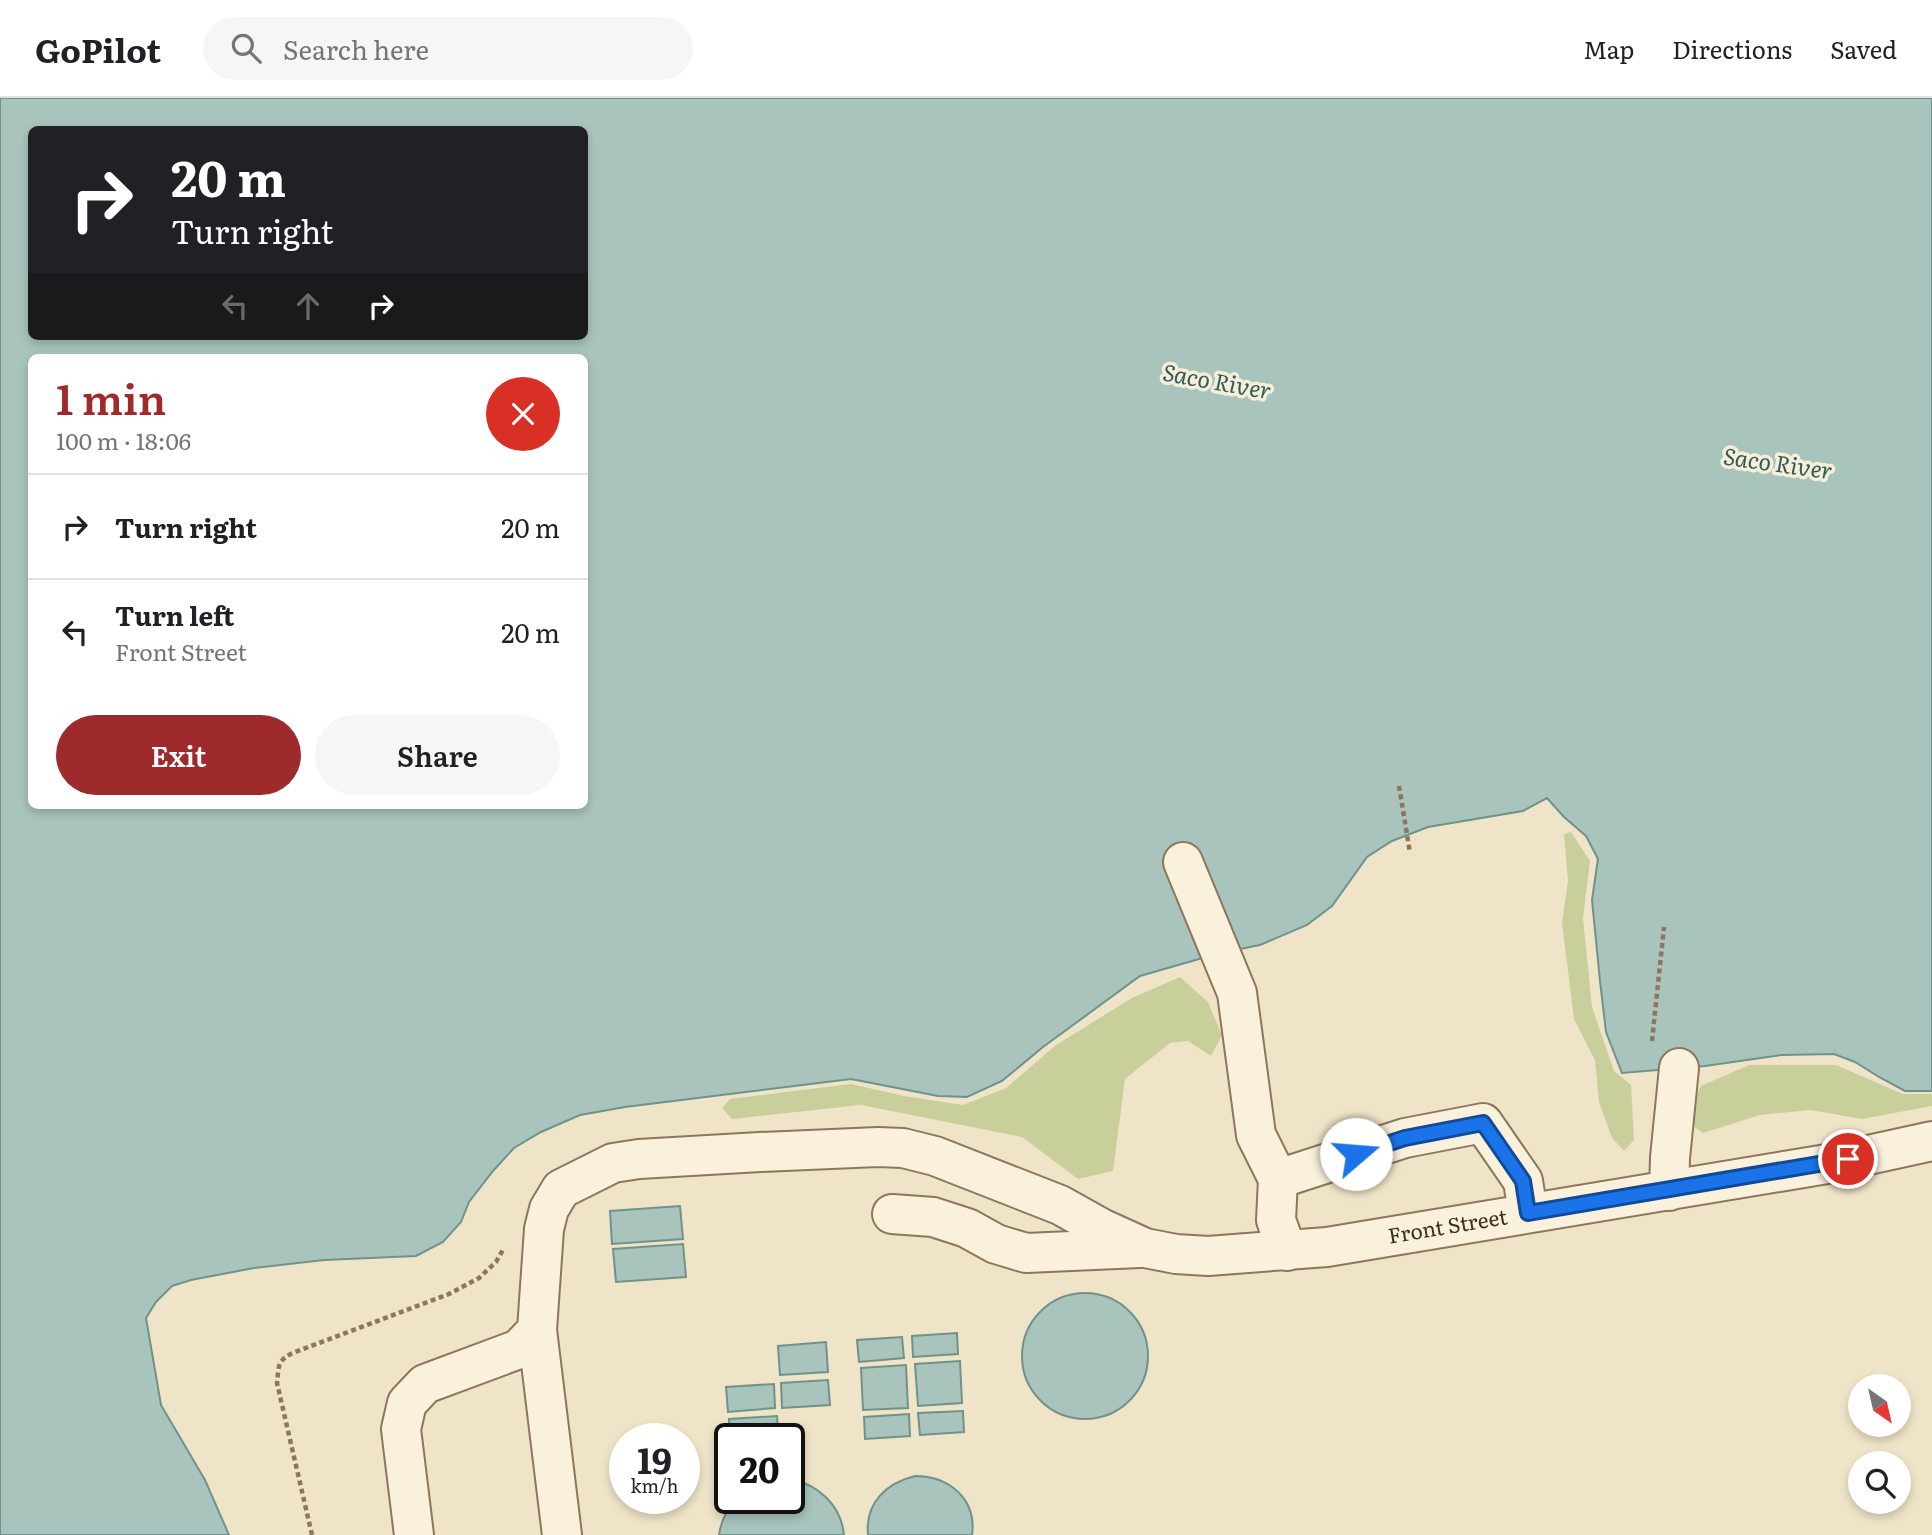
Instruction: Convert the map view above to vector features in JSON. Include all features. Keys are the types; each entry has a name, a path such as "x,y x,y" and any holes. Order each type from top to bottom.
{"street":[{"path":"1183,862 1237,993 1255,1135 1278,1179 1276,1220 1287,1251"},
{"path":"1665,1059 1669,1191"},
{"path":"1278,1179 1405,1138 1483,1123 1523,1181 1528,1213"},
{"name":"Front Street","path":"1145,1248 1208,1256 1327,1247 1827,1164 1932,1141"},
{"path":"562,1535 537,1330 544,1229 549,1209 561,1189 575,1180 613,1163 639,1159 903,1148 935,1156 1060,1205 1145,1248"},
{"path":"892,1214 933,1217 967,1228 996,1244 1026,1253 1145,1248"},
{"path":"414,1535 401,1429 407,1403 425,1384 519,1349 537,1330"}],"path":[{"path":"1399,786 1410,853"},
{"path":"1664,927 1665,1059"},
{"path":"312,1535 277,1383 279,1363 284,1357 295,1352 449,1294 479,1278 496,1262 507,1243"}],"green space":[{"path":"1571,832 1590,861 1583,918 1592,1007 1614,1071 1631,1085 1634,1140 1624,1151 1612,1138 1599,1102 1595,1060 1574,1019 1562,923 1568,881 1564,834"},
{"path":"1180,977 1208,1002 1222,1035 1211,1056 1188,1041 1170,1043 1125,1079 1113,1171 1078,1179 1022,1137 861,1105 732,1119 722,1108 730,1099 851,1084 963,1105 1006,1088 1056,1045 1132,998"},
{"path":"1749,1065 1836,1065 1903,1094 1932,1094 1932,1106 1862,1119 1811,1110 1760,1115 1703,1133 1683,1119 1701,1086"}],"water":[{"name":"Saco River","path":"0,98 1932,98 1932,1091 1905,1091 1855,1062 1834,1054 1781,1055 1705,1066 1622,1073 1606,1032 1592,900 1598,859 1586,836 1547,798 1523,811 1428,827 1392,841 1367,857 1332,906 1307,925 1260,945 1220,953 1140,976 1043,1047 1002,1081 967,1097 938,1096 851,1079 580,1115 541,1132 514,1148 469,1202 461,1222 443,1242 416,1256 324,1260 254,1268 172,1286 156,1302 146,1318 161,1405 205,1480 229,1535 0,1535"},
{"path":"680,1206 683,1239 612,1244 610,1211"},
{"path":"683,1244 686,1277 616,1282 613,1249"},
{"path":"1085,1293 1109,1298 1130,1311 1143,1332 1148,1356 1143,1380 1130,1401 1109,1414 1085,1419 1061,1414 1040,1401 1027,1380 1022,1356 1027,1332 1040,1311 1061,1298"},
{"path":"957,1333 958,1354 913,1357 912,1336"},
{"path":"902,1337 904,1358 859,1362 857,1340"},
{"path":"826,1342 828,1372 780,1375 778,1346"},
{"path":"960,1361 962,1403 918,1406 915,1364"},
{"path":"906,1365 908,1408 863,1410 861,1368"},
{"path":"828,1380 830,1405 782,1408 781,1383"},
{"path":"774,1384 775,1408 728,1412 726,1387"},
{"path":"963,1411 964,1432 920,1435 918,1413"},
{"path":"909,1414 910,1436 865,1439 864,1417"},
{"path":"777,1416 778,1423 729,1423 729,1419"},
{"path":"915,1476 939,1480 958,1492 970,1511 972,1535 868,1535 870,1513 880,1496 895,1484"},
{"path":"805,1484 833,1505 844,1535 719,1535 725,1515 805,1514"}],"route":[{"path":"1356,1154 1405,1138 1483,1123 1523,1181 1528,1213 1848,1159"}]}
